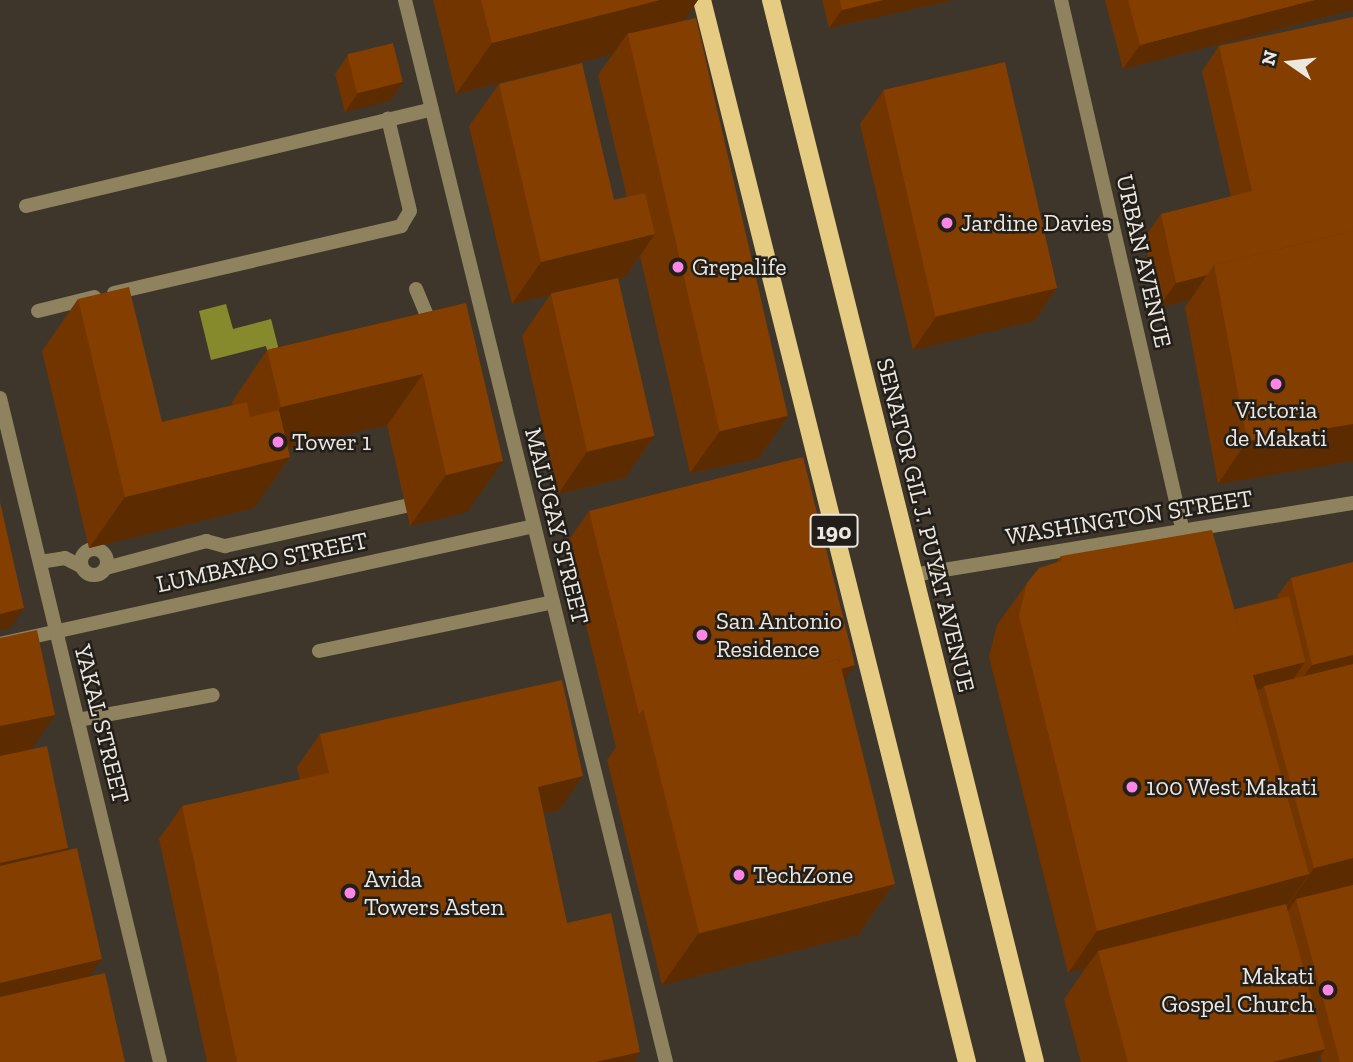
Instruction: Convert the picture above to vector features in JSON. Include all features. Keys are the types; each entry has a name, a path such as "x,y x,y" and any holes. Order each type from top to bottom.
{"main road":[{"name":"190","path":"702,0 967,1062"},
{"name":"SENATOR GIL J. PUYAT AVENUE","path":"771,0 1035,1062"}],"street":[{"name":"MALUGAY STREET","path":"405,0 666,1062"},
{"name":"URBAN AVENUE","path":"1061,0 1184,532"},
{"path":"26,206 432,109"},
{"path":"38,311 401,226 410,211 388,119"},
{"path":"416,289 438,346"},
{"name":"YAKAL STREET","path":"0,398 160,1062"},
{"name":"WASHINGTON STREET","path":"913,575 1353,503"},
{"path":"40,562 65,558 92,575 106,568 206,541 225,546 406,506"},
{"name":"LUMBAYAO STREET","path":"0,644 534,526"},
{"path":"81,566 82,555 94,548 105,555 106,568"},
{"path":"319,651 553,602"},
{"path":"78,720 213,695"}],"shaded area":[{"path":"226,304 233,329 271,319 280,354 269,357 266,346 211,360 199,311"}],"building":[{"path":"481,0 660,0 492,43"},
{"path":"840,0 883,0 842,10"},
{"path":"1128,0 1315,0 1140,45"},
{"path":"1353,17 1353,231 1214,265 1207,275 1176,283 1161,214 1252,191 1219,46"},
{"path":"696,18 788,416 720,431 628,34"},
{"path":"393,43 403,82 357,93 347,54"},
{"name":"Jardine Davies","path":"1005,62 1057,288 935,316 883,90"},
{"path":"582,63 614,200 645,193 655,234 541,262 499,84"},
{"name":"Victoria de Makati","path":"1353,231 1353,424 1247,441 1214,265"},
{"path":"618,278 654,436 587,451 551,294"},
{"path":"129,287 162,422 247,402 250,417 279,410 290,457 125,497 78,299"},
{"path":"466,303 503,461 446,475 423,374 281,407 267,350"},
{"name":"San Antonio Residence","path":"803,457 855,665 841,669 839,659 643,709 639,714 589,511"},
{"path":"0,502 24,608 0,614"},
{"name":"100 West Makati","path":"1212,530 1309,874 1097,931 1019,615 1027,583 1039,568 1061,561 1061,556"},
{"path":"1353,562 1353,655 1312,665 1291,578"},
{"path":"1289,596 1305,662 1251,676 1235,610"},
{"path":"37,630 55,715 0,726 0,638"},
{"name":"TechZone","path":"839,659 895,884 699,933 643,708"},
{"path":"1353,664 1353,858 1314,868 1264,686"},
{"name":"Avida Towers Asten","path":"562,680 583,776 538,787 567,923 611,913 640,1052 595,1062 237,1062 182,806 329,773 320,734"},
{"path":"47,746 68,848 0,863 0,756"},
{"path":"77,848 102,959 0,983 0,866"},
{"name":"Makati Gospel Church","path":"1353,885 1353,1062 1340,1062 1296,899"},
{"path":"1286,904 1325,1049 1272,1062 1128,1062 1098,951"},
{"path":"105,973 125,1062 0,1062 0,997"}],"place":[{"name":"Jardine Davies","path":"947,223"},
{"name":"Grepalife","path":"678,267"},
{"name":"Victoria de Makati","path":"1276,384"},
{"name":"Tower 1","path":"278,442"},
{"name":"San Antonio Residence","path":"702,635"},
{"name":"100 West Makati","path":"1132,787"},
{"name":"TechZone","path":"739,875"},
{"name":"Avida Towers Asten","path":"350,893"},
{"name":"Makati Gospel Church","path":"1328,990"}]}
